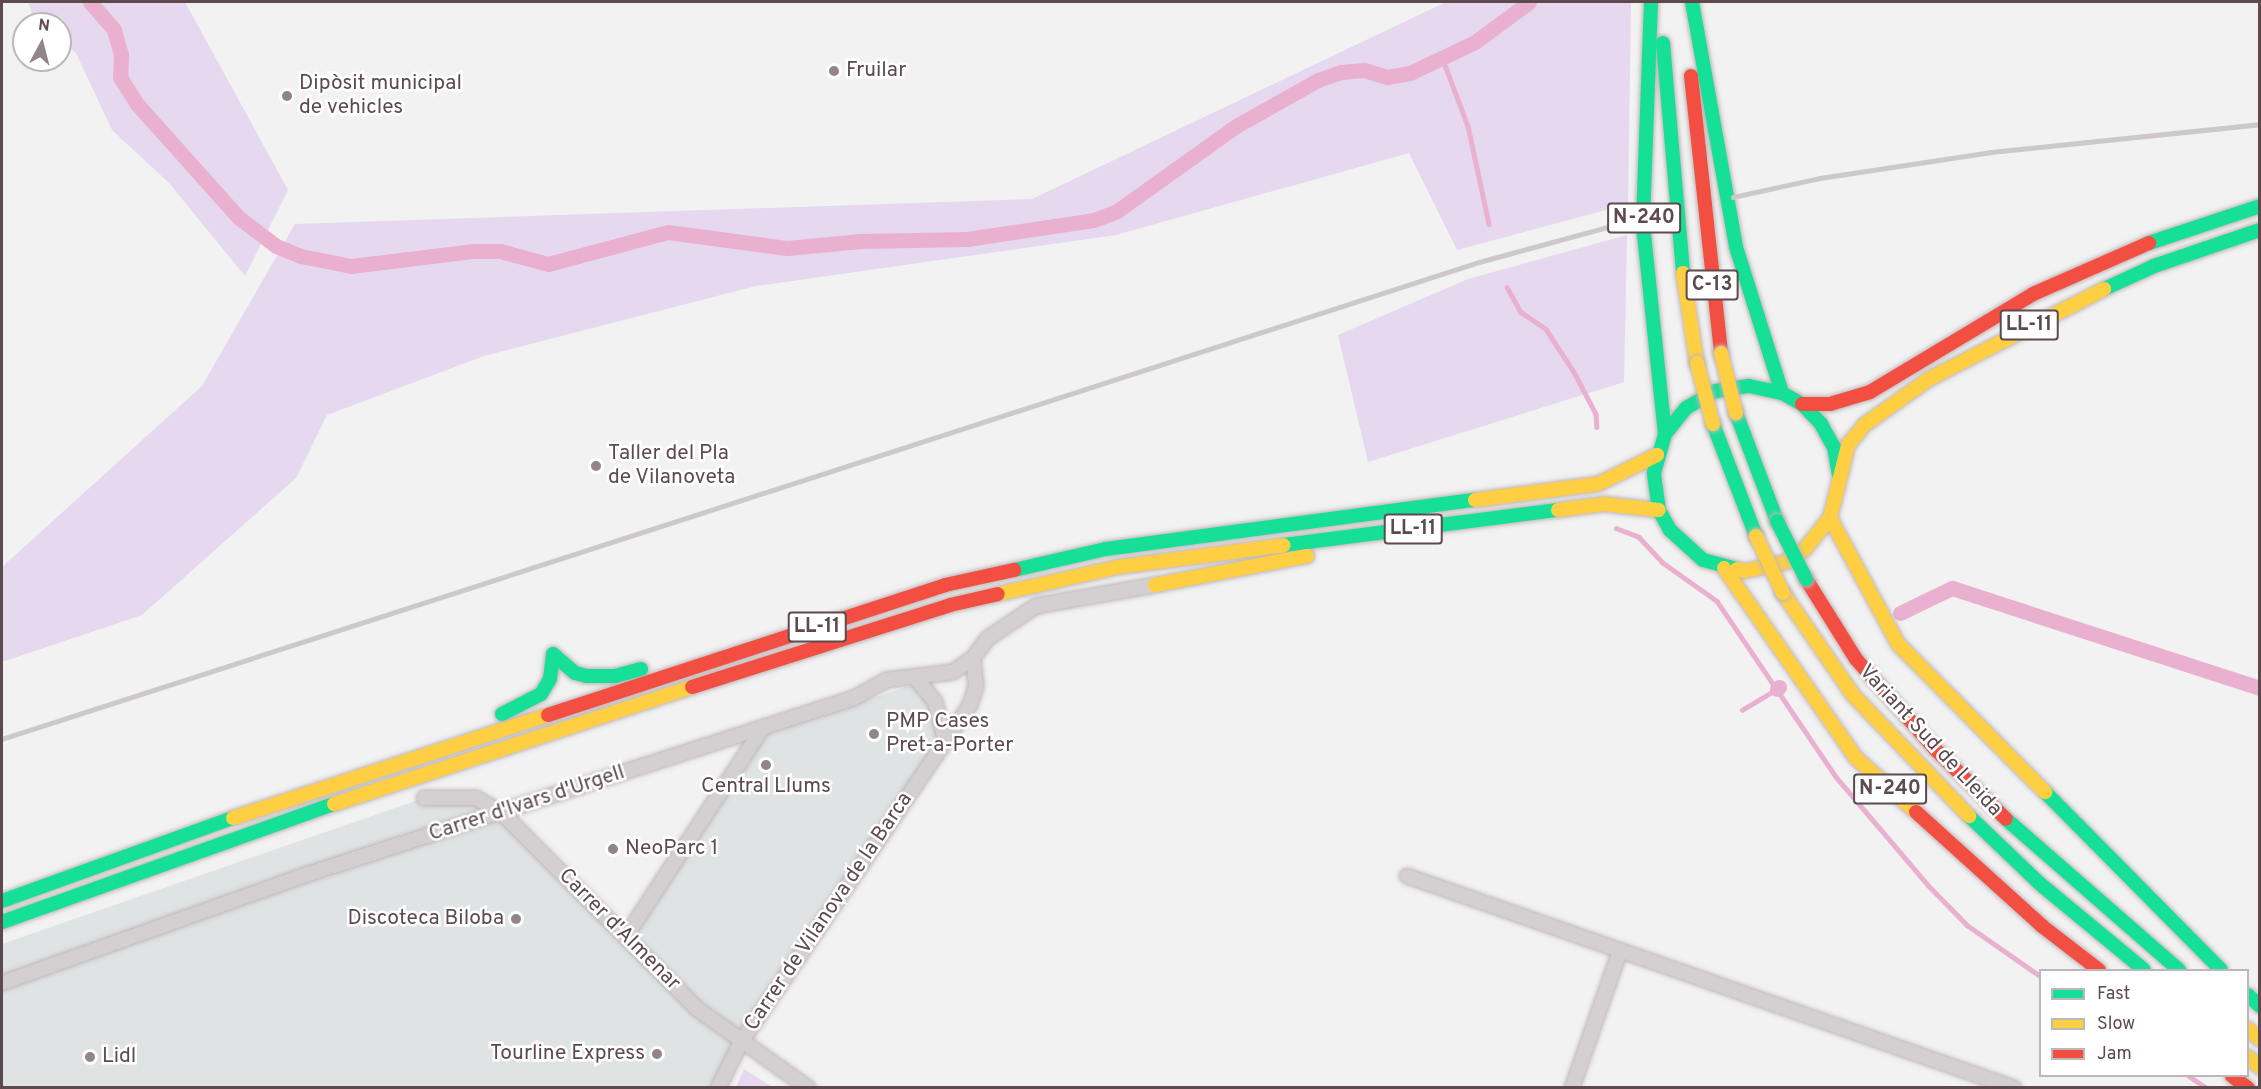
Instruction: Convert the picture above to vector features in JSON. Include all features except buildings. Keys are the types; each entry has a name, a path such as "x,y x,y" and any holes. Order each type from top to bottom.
{"highway":[{"name":"N-240","path":"1651,2 1643,225 1665,434"},
{"name":"Variant Sud de Lleida","path":"1660,2 1678,242 1697,363 1713,424 1756,536 1783,593 1853,695 1940,788 2039,883 2143,969"},
{"name":"N-240","path":"1684,2 1704,217"},
{"path":"1692,2 1736,247 1782,393"},
{"name":"LL-11","path":"1802,404 1830,404 1870,392 1925,355 2033,294 2142,245 2259,206"},
{"name":"C-13","path":"1704,217 1721,353"},
{"name":"LL-11","path":"1839,474 1829,439 1821,424 1802,404 1782,393 1749,386 1716,391 1686,408 1665,434 1656,455 1655,492 1659,510 1684,547 1724,568 1766,569 1786,562 1812,543 1830,518 1848,445 1864,425 1929,379 2045,316 2154,266 2259,230"},
{"name":"Variant Sud de Lleida","path":"1721,353 1736,413 1777,521 1806,579 1856,659 1936,750 2030,843 2179,969"},
{"name":"LL-11","path":"2,901 233,818 945,585 1018,567 1224,531 1598,484 1656,455"},
{"name":"LL-11","path":"2,922 384,786 950,605 1118,567 1346,536 1480,523 1604,504 1659,510"},
{"path":"1830,518 1898,644 2220,969"},
{"path":"1155,585 1480,523"},
{"name":"N-240","path":"1724,568 1856,758 2042,926 2098,969"},
{"path":"437,751 458,731 532,702 541,694 550,679 553,654 575,673 602,677 676,658 719,659"},
{"path":"2233,1077 2248,1088"}],"street":[{"name":"Carrer d'Ivars d'Urgell","path":"2,983 305,875 854,698 886,680 953,672 973,657 988,638 1036,606 1155,585"},
{"name":"Carrer de Vilanova de la Barca","path":"718,1088 741,1042 975,696 973,657"},
{"path":"915,677 935,702 945,738"},
{"path":"626,936 762,729"},
{"name":"Carrer d'Almenar","path":"424,798 476,798 502,813 696,1008 808,1088"},
{"path":"1407,876 2014,1088"},
{"path":"1572,1088 1620,951"}],"shaded area":[{"path":"28,2 185,2 288,190 245,276 169,183 112,130 76,53 72,50 72,12 32,12"},
{"path":"1446,2 1631,2 1628,204 1457,250 1409,153 1116,235 756,286 484,356 327,415 296,478 142,615 2,662 2,567 202,386 295,224 1032,199"},
{"path":"1627,235 1624,382 1368,462 1338,335 1468,279"},
{"path":"922,682 945,738 716,1087 2,1087 2,944 424,798 476,798 627,933 753,738"},
{"path":"744,1069 772,1087 736,1087"}],"waterway":[{"path":"90,2 114,30 121,54 120,77 137,104 238,217 276,246 301,256 351,266 474,251 500,251 548,264 668,232 787,248 861,241 967,239 1094,220 1117,211 1236,126 1318,80 1341,72 1364,70 1387,77 1410,73 1475,42 1529,2"},
{"path":"1442,57 1468,126 1489,224"},
{"path":"1507,287 1521,312 1546,329 1574,372 1596,414 1597,427"},
{"path":"1616,528 1639,537 1662,562 1717,601 1837,778 1928,885 1967,925 2039,975"},
{"path":"1900,613 1952,588 2260,688"},
{"path":"1742,710 1777,689"},
{"path":"2190,1077 2207,1088"}],"railway":[{"path":"1733,197 1820,178 1991,152 2260,124"},
{"path":"2,739 1479,262 1630,221"}],"traffic: fast":[{"path":"1651,2 1643,225 1665,434"},
{"path":"1692,2 1736,247 1782,393"},
{"path":"1663,43 1683,273"},
{"path":"2149,243 2260,206"},
{"path":"2104,289 2154,266 2260,230"},
{"path":"1737,569 1703,560 1670,530 1659,510 1654,473 1665,434 1686,408 1716,391 1749,386 1782,393 1802,404 1821,424 1834,447 1839,474"},
{"path":"1736,413 1777,521"},
{"path":"1713,424 1756,536"},
{"path":"1014,570 1106,549 1475,500"},
{"path":"1284,545 1558,510"},
{"path":"1777,521 1806,579"},
{"path":"553,654 575,673 586,676 615,676 641,669"},
{"path":"502,714 541,694 550,679 553,654"},
{"path":"2045,792 2220,969"},
{"path":"2,922 334,804"},
{"path":"1969,816 2039,883 2143,969"},
{"path":"2,901 233,818"},
{"path":"2006,819 2178,969"},
{"path":"2249,996 2260,1006"}],"traffic: slow":[{"path":"1683,273 1697,363"},
{"path":"1737,569 1745,571 1786,562 1804,550 1830,518 1848,445 1864,425 1929,379 2104,289"},
{"path":"1721,353 1736,413"},
{"path":"1697,363 1713,424"},
{"path":"1475,500 1598,484 1657,455"},
{"path":"1558,510 1604,504 1659,510"},
{"path":"1830,518 1898,644 2045,792"},
{"path":"1756,536 1783,593"},
{"path":"998,594 1118,567 1284,545"},
{"path":"1155,585 1307,556"},
{"path":"1724,568 1856,758 1916,812"},
{"path":"1783,593 1853,695 1969,816"},
{"path":"334,804 692,687"},
{"path":"233,818 548,715"},
{"path":"2249,1030 2260,1039"},
{"path":"2249,1058 2260,1067"}],"traffic: jam":[{"path":"1691,76 1721,353"},
{"path":"1802,404 1830,404 1870,392 2033,294 2149,243"},
{"path":"548,715 945,585 1014,570"},
{"path":"1806,579 1856,659 1936,750 2006,819"},
{"path":"692,687 950,605 998,594"},
{"path":"1916,812 2042,926 2098,969"},
{"path":"2233,1077 2248,1088"}],"place":[{"name":"Fruilar","path":"834,71"},
{"name":"Dipòsit municipal de vehicles","path":"287,96"},
{"name":"Taller del Pla de Vilanoveta","path":"596,466"},
{"name":"PMP Cases Pret-a-Porter","path":"874,734"},
{"name":"Central Llums","path":"766,765"},
{"name":"NeoParc 1","path":"613,849"},
{"name":"Discoteca Biloba","path":"516,919"},
{"name":"Tourline Express","path":"657,1054"},
{"name":"Lidl","path":"90,1057"}]}
